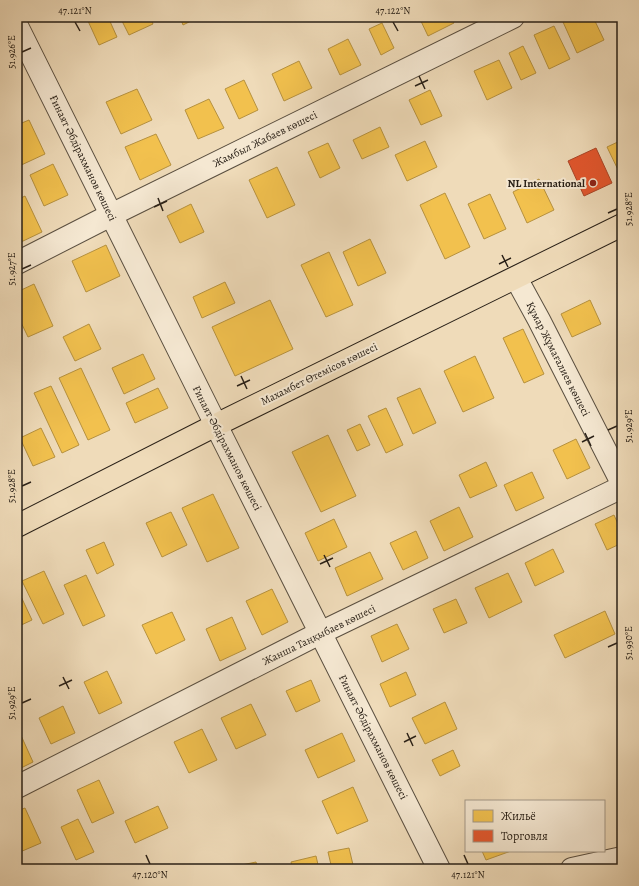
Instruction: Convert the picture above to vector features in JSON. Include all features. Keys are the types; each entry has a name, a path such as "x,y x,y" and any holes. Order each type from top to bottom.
{"main road":[{"name":"Махамбет Өтемісов көшесі","path":"17,526 216,425 622,225"}],"street":[{"path":"17,25 33,17"},
{"name":"Жамбыл Жабаев көшесі","path":"17,262 513,17"},
{"name":"Ғинаят Әбдірахманов көшесі","path":"17,25 320,634 439,869"},
{"name":"Құмар Жұмағалиев көшесі","path":"516,278 622,483"},
{"name":"Жанша Таңқыбаев көшесі","path":"17,787 320,634 622,487"},
{"path":"572,869 622,858"}],"building: Жильё":[{"path":"96,17 108,17 117,37 99,45 88,21"},
{"path":"120,17 150,17 153,24 129,35"},
{"path":"180,17 199,17 183,25"},
{"path":"419,17 451,17 454,23 428,36"},
{"path":"574,17 593,17 604,40 577,53 563,22"},
{"path":"382,23 394,48 381,55 369,29"},
{"path":"554,26 570,59 549,69 534,35"},
{"path":"348,39 361,65 340,75 328,49"},
{"path":"523,46 536,73 521,80 509,53"},
{"path":"499,60 512,88 487,100 474,71"},
{"path":"299,61 312,88 284,101 272,74"},
{"path":"244,80 258,110 239,119 225,89"},
{"path":"137,89 152,120 121,134 106,102"},
{"path":"430,90 442,116 421,125 409,100"},
{"path":"209,99 224,128 198,139 185,110"},
{"path":"29,120 45,154 17,167 17,125"},
{"path":"380,127 389,147 362,159 353,140"},
{"path":"156,134 171,165 140,180 125,147"},
{"path":"622,140 622,178 607,147"},
{"path":"425,141 437,167 407,181 395,155"},
{"path":"328,143 340,168 320,178 308,152"},
{"path":"53,164 68,195 44,206 30,175"},
{"path":"277,167 295,205 267,218 249,180"},
{"path":"539,179 554,210 527,223 513,192"},
{"path":"445,193 470,247 445,259 420,205"},
{"path":"490,194 506,229 484,239 468,204"},
{"path":"25,196 42,232 21,242 17,233 17,200"},
{"path":"191,204 204,232 180,243 167,216"},
{"path":"370,239 386,273 358,286 343,252"},
{"path":"106,245 120,276 86,292 72,261"},
{"path":"329,252 353,305 326,317 301,265"},
{"path":"622,281 622,295 617,283"},
{"path":"225,282 235,303 202,318 193,297"},
{"path":"34,284 53,326 28,337 17,314 17,292"},
{"path":"270,300 293,349 235,376 212,327"},
{"path":"590,300 601,324 572,337 561,314"},
{"path":"89,324 101,349 75,361 63,337"},
{"path":"523,329 544,374 524,383 503,338"},
{"path":"143,354 155,379 124,394 112,368"},
{"path":"475,356 494,398 463,412 444,371"},
{"path":"81,368 110,430 88,440 59,378"},
{"path":"51,386 79,445 62,453 34,393"},
{"path":"158,388 168,408 135,423 126,403"},
{"path":"420,388 436,423 413,434 397,398"},
{"path":"386,408 403,445 386,453 368,416"},
{"path":"360,424 370,445 357,451 347,430"},
{"path":"41,428 55,457 33,466 20,438"},
{"path":"328,435 356,496 321,512 292,452"},
{"path":"576,439 590,468 567,479 553,450"},
{"path":"486,462 497,486 470,498 459,475"},
{"path":"532,472 544,498 516,511 504,485"},
{"path":"213,494 239,548 207,562 182,508"},
{"path":"459,507 473,537 444,551 430,521"},
{"path":"171,512 187,545 162,557 146,523"},
{"path":"614,515 622,533 622,543 607,550 595,524"},
{"path":"334,519 347,547 318,561 305,533"},
{"path":"416,531 428,558 403,570 390,543"},
{"path":"104,542 114,565 97,574 86,550"},
{"path":"553,549 564,572 535,586 525,563"},
{"path":"370,552 383,579 347,596 335,568"},
{"path":"44,571 64,614 43,624 22,581"},
{"path":"508,573 522,602 489,618 475,588"},
{"path":"86,575 105,616 83,626 64,585"},
{"path":"17,588 32,620 17,627"},
{"path":"272,589 288,622 262,635 246,601"},
{"path":"456,599 467,623 444,633 433,609"},
{"path":"605,611 615,634 565,658 554,635"},
{"path":"172,612 185,640 156,654 142,625"},
{"path":"232,617 246,649 220,661 206,629"},
{"path":"397,624 409,649 382,662 371,636"},
{"path":"107,671 122,703 99,714 84,682"},
{"path":"406,672 416,695 390,707 380,684"},
{"path":"311,680 320,701 296,712 286,691"},
{"path":"445,702 457,729 425,744 412,718"},
{"path":"251,704 266,735 236,749 221,718"},
{"path":"63,706 75,733 51,744 39,718"},
{"path":"202,729 217,760 189,773 174,742"},
{"path":"19,731 33,762 17,770 17,732"},
{"path":"342,733 355,761 318,778 305,750"},
{"path":"453,750 460,766 440,776 432,760"},
{"path":"99,780 114,813 92,823 77,790"},
{"path":"353,787 368,821 337,834 322,801"},
{"path":"158,806 168,828 135,843 125,821"},
{"path":"25,808 41,843 20,852 17,845 17,811"},
{"path":"78,819 94,852 76,860 61,827"},
{"path":"349,848 354,869 332,869 328,852"},
{"path":"482,852 508,852 486,860"},
{"path":"316,856 319,869 293,869 291,862"},
{"path":"256,862 258,869 233,869 232,867"}],"building: Торговля":[{"path":"596,148 612,183 584,196 568,161"}],"place":[{"name":"NL International","path":"593,183"}]}
